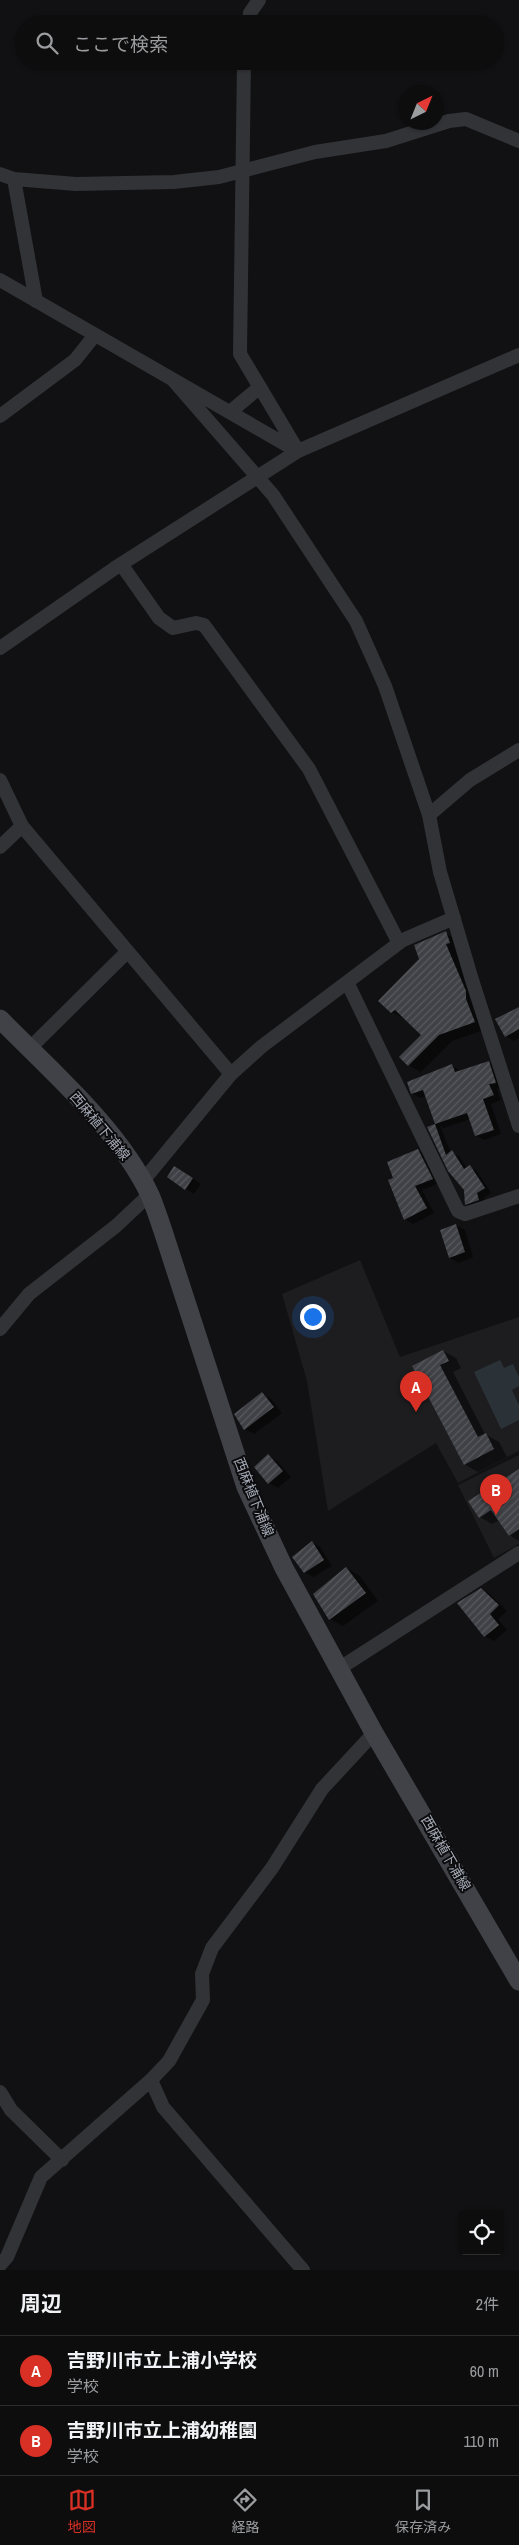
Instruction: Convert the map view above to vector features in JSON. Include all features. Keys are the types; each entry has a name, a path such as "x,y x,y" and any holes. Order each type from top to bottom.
{"main road":[{"name":"西麻植下浦線","path":"0,1019 108,1132 146,1188 163,1231 246,1487 284,1568 374,1733 519,1981"}],"street":[{"path":"250,15 260,0"},
{"path":"244,70 240,354 298,451"},
{"path":"0,174 14,179 76,184 174,182 220,177 315,152 386,141 449,121 466,119 519,141"},
{"path":"14,179 36,301"},
{"path":"0,280 298,451"},
{"path":"0,416 75,360 95,335"},
{"path":"0,648 121,564 298,451 519,355"},
{"path":"173,380 258,477 298,530 356,620 384,686 429,815 440,872 519,1126"},
{"path":"230,412 260,387"},
{"path":"121,564 159,618 173,628 196,623 204,625 309,769 399,943"},
{"path":"429,815 470,780 519,750"},
{"path":"0,780 22,826 231,1074"},
{"path":"0,847 22,826"},
{"path":"0,1328 35,1289 116,1226 231,1074 261,1047 399,943 454,918"},
{"path":"29,1048 127,952"},
{"path":"347,982 458,1211 465,1214 519,1196"},
{"path":"340,1668 519,1553"},
{"path":"0,2265 7,2257 41,2177 151,2080 169,2061 203,2000 202,1974 212,1948 272,1868 322,1789 374,1733"},
{"path":"151,2080 163,2107 304,2270"},
{"path":"0,2092 10,2110 62,2160"}],"shaded area":[{"path":"360,1260 400,1357 519,1317 519,1451 458,1483 436,1443 328,1511 307,1381 282,1294"},
{"path":"500,1360 504,1368 513,1364 519,1377 519,1386 512,1390 519,1405 519,1420 501,1429 474,1372"},
{"path":"519,1455 519,1544 494,1558 458,1485"}],"building":[{"path":"446,931 450,943 446,944 466,991 466,999 475,1022 439,1035 408,1066 399,1057 421,1035 395,1010 391,1013 378,1001 419,959 414,945"},
{"path":"519,1007 519,1029 505,1037 495,1019"},
{"path":"489,1061 496,1083 489,1084 494,1095 483,1099 494,1130 475,1136 467,1113 435,1124 423,1090 411,1094 407,1082 452,1064 455,1072"},
{"path":"435,1124 446,1155 452,1150 464,1169 470,1165 485,1188 477,1193 479,1200 465,1205 464,1190 448,1171 427,1127"},
{"path":"418,1149 433,1179 415,1186 427,1208 404,1220 388,1180 393,1178 387,1162"},
{"path":"174,1166 193,1178 185,1190 167,1177"},
{"path":"456,1224 465,1252 449,1258 440,1230"},
{"path":"443,1350 449,1361 440,1365 478,1437 486,1433 494,1449 464,1465 412,1366"},
{"path":"262,1392 274,1407 244,1430 234,1414"},
{"path":"268,1454 283,1471 268,1484 254,1467"},
{"path":"519,1469 519,1529 509,1536 491,1510 479,1518 468,1501"},
{"path":"312,1541 324,1560 304,1573 292,1557"},
{"path":"346,1567 366,1593 329,1620 313,1594"},
{"path":"481,1588 499,1605 490,1614 499,1625 484,1637 457,1603"}],"place":[{"name":"吉野川市立上浦小学校","path":"416,1412"},
{"name":"吉野川市立上浦幼稚園","path":"496,1515"}]}
